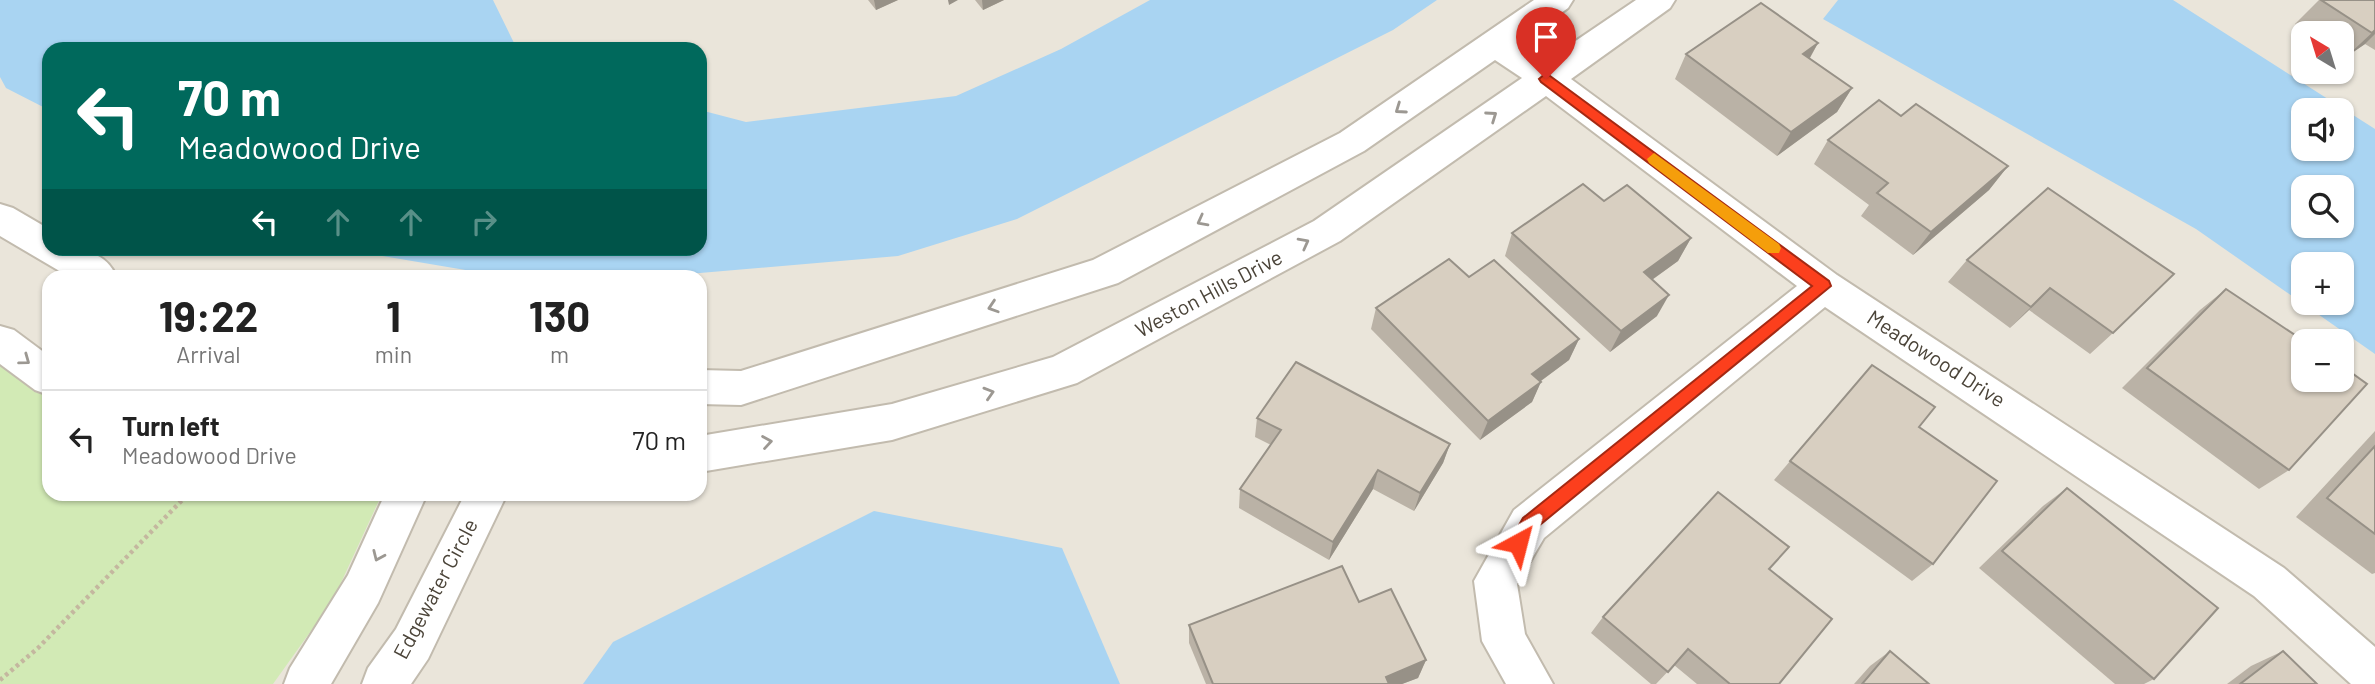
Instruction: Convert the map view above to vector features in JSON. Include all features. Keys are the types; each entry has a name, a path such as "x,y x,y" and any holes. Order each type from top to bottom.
{"street":[{"path":"707,387 741,388 1105,272 1352,142 1557,0"},
{"name":"Weston Hills Drive","path":"707,453 892,422 1063,371 1327,231 1659,0"},
{"name":"Meadowood Drive","path":"1494,43 1824,286 2269,582 2375,676"},
{"path":"0,218 42,243"},
{"path":"64,256 88,270"},
{"path":"1531,684 1504,641 1495,581 1529,524 1824,286"},
{"path":"0,342 42,373"},
{"path":"306,684 363,589 403,501"},
{"name":"Edgewater Circle","path":"384,684 411,644 482,501"}],"path":[{"path":"1,681 38,648 181,501"}],"shaded area":[{"path":"0,0 2375,0 2375,684 0,684"}],"green space":[{"path":"0,357 42,386 42,501 379,501 333,600 273,684 0,684"}],"water":[{"path":"0,0 493,0 514,42 42,42 42,106 6,88 0,77"},
{"path":"1150,0 1437,0 1393,30 1017,219 898,256 707,272 707,270 465,270 382,256 707,256 707,112 746,122 956,96 1061,49"},
{"path":"1838,0 2173,0 2291,75 2291,84 2305,84 2326,98 2291,98 2291,161 2354,161 2354,116 2375,129 2375,354 2354,339 2354,329 2339,329 2319,315 2354,315 2354,252 2291,252 2291,295 2196,229 1823,19"},
{"path":"874,511 1062,548 1120,684 583,684 613,642"}],"building":[{"path":"2321,0 2375,0 2375,30 2372,33"},
{"path":"1761,3 1818,43 1803,54 1852,88 1791,132 1686,54"},
{"path":"1879,100 1901,116 1916,104 2008,166 1931,232 1877,193 1888,183 1828,140"},
{"path":"1583,184 1604,201 1627,185 1691,238 1644,272 1669,295 1621,331 1512,233"},
{"path":"2048,188 2174,274 2113,333 2050,288 2031,307 1967,260"},
{"path":"1449,259 1469,277 1494,260 1579,339 1532,374 1541,382 1488,421 1376,308"},
{"path":"2226,289 2291,332 2291,392 2354,392 2354,375 2367,384 2289,470 2147,368"},
{"path":"1296,362 1450,444 1420,493 1378,470 1333,542 1240,489 1281,430 1257,418"},
{"path":"1872,365 1935,407 1919,427 1997,481 1933,564 1790,461"},
{"path":"2375,446 2375,534 2327,498"},
{"path":"2067,488 2218,608 2154,679 2002,551"},
{"path":"1718,492 1789,547 1769,569 1832,619 1779,684 1730,684 1688,649 1668,672 1603,617"},
{"path":"1342,566 1359,602 1391,589 1426,660 1386,677 1389,684 1213,684 1189,625"},
{"path":"1890,651 1929,684 1862,684"},
{"path":"2283,651 2317,684 2240,684"}],"slow traffic":[{"path":"1654,159 1774,248"}],"route":[{"path":"1518,543 1529,524 1824,286 1546,79"}]}
